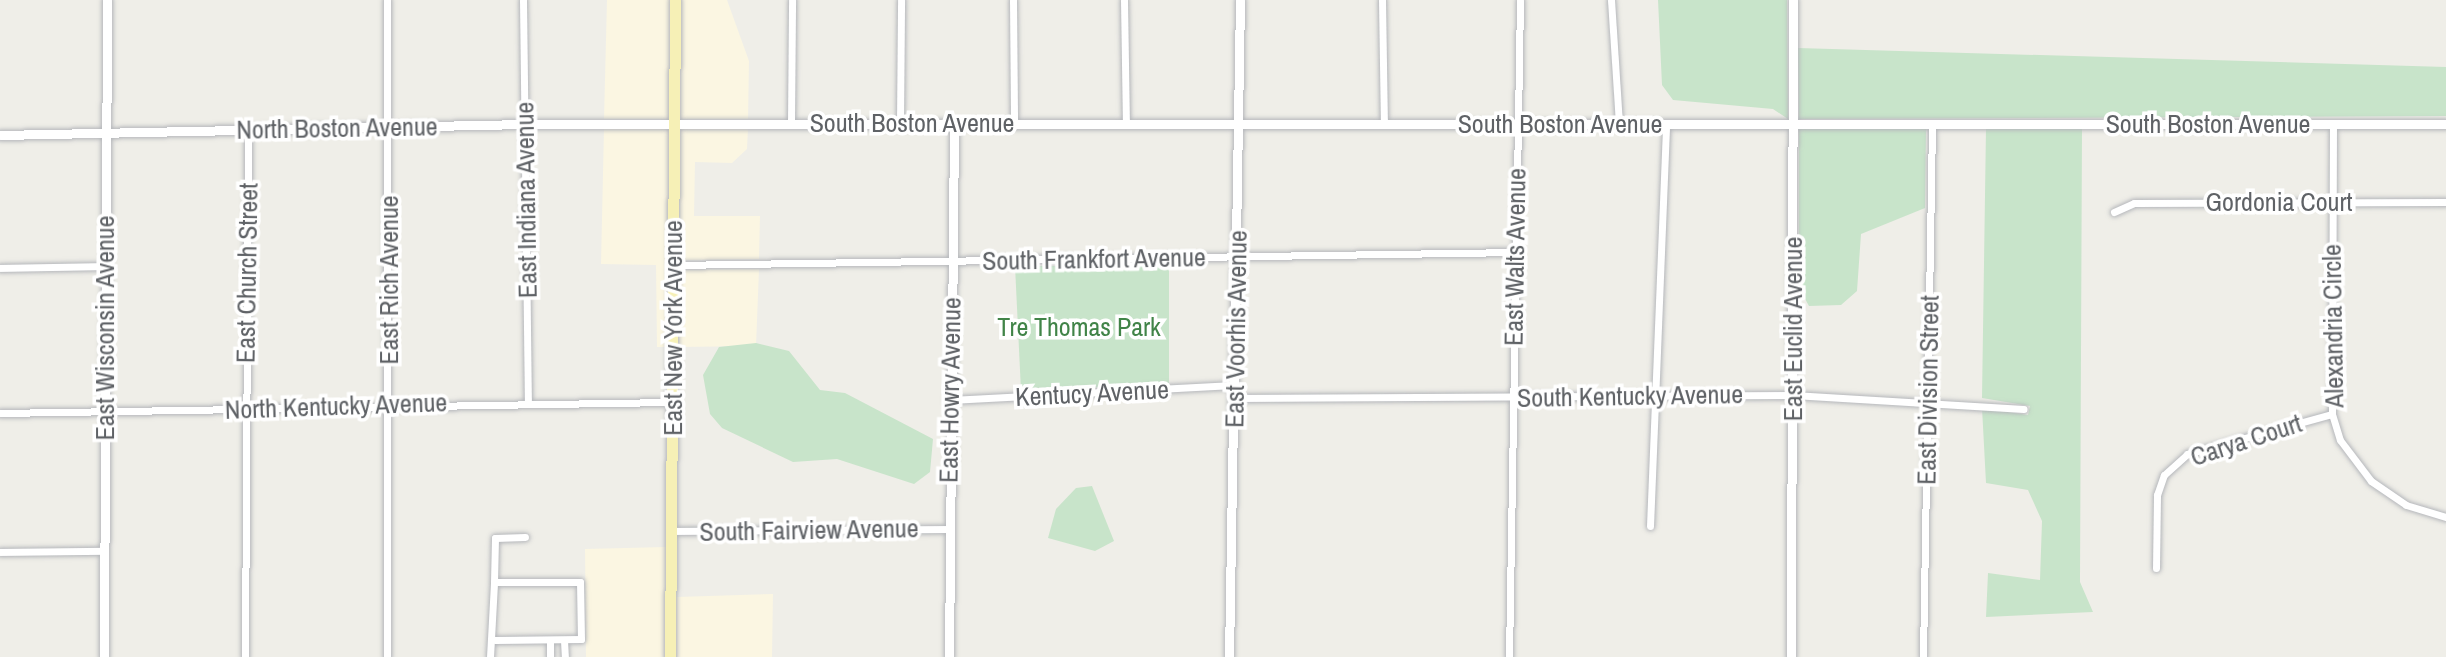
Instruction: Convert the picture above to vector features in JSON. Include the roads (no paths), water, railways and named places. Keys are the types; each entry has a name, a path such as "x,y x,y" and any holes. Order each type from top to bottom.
{"main road":[{"name":"East New York Avenue","path":"670,657 675,0"}],"street":[{"name":"East Wisconsin Avenue","path":"104,657 107,0"},
{"name":"East Rich Avenue","path":"387,0 390,128 387,657"},
{"name":"East Indiana Avenue","path":"523,0 528,400"},
{"path":"791,123 792,0"},
{"path":"900,123 901,0"},
{"path":"1013,0 1014,123"},
{"path":"1124,0 1126,123"},
{"name":"East Voorhis Avenue","path":"1229,657 1241,123 1240,0"},
{"path":"1382,0 1384,123"},
{"name":"East Walts Avenue","path":"1509,657 1520,0"},
{"path":"1611,0 1619,124"},
{"name":"East Euclid Avenue","path":"1791,657 1793,0"},
{"name":"North Boston Avenue","path":"0,135 674,123"},
{"name":"South Boston Avenue","path":"674,123 2446,124"},
{"name":"East Howry Avenue","path":"949,657 947,529 954,123"},
{"path":"1650,526 1666,124"},
{"name":"East Division Street","path":"1923,657 1932,124"},
{"name":"Alexandria Circle","path":"2333,124 2332,414 2340,440 2371,481 2406,505 2446,517"},
{"name":"East Church Street","path":"245,657 248,130"},
{"name":"Gordonia Court","path":"2114,212 2134,203 2446,202"},
{"name":"South Frankfort Avenue","path":"673,265 1515,252"},
{"path":"0,268 105,266"},
{"name":"Kentucy Avenue","path":"949,400 1235,385"},
{"name":"South Kentucky Avenue","path":"1234,398 1793,395 1929,400 2024,409"},
{"name":"North Kentucky Avenue","path":"0,413 388,406 528,400 672,402"},
{"name":"Carya Court","path":"2156,568 2157,495 2164,475 2187,454 2332,414"},
{"name":"South Fairview Avenue","path":"671,531 947,529"},
{"path":"490,657 495,640 495,538 525,537"},
{"path":"0,552 104,551"},
{"path":"494,582 580,582 581,639 495,640"},
{"path":"550,640 550,657"},
{"path":"564,640 565,657"}],"park label":[{"name":"Tre Thomas Park","path":"1079,327"}]}
